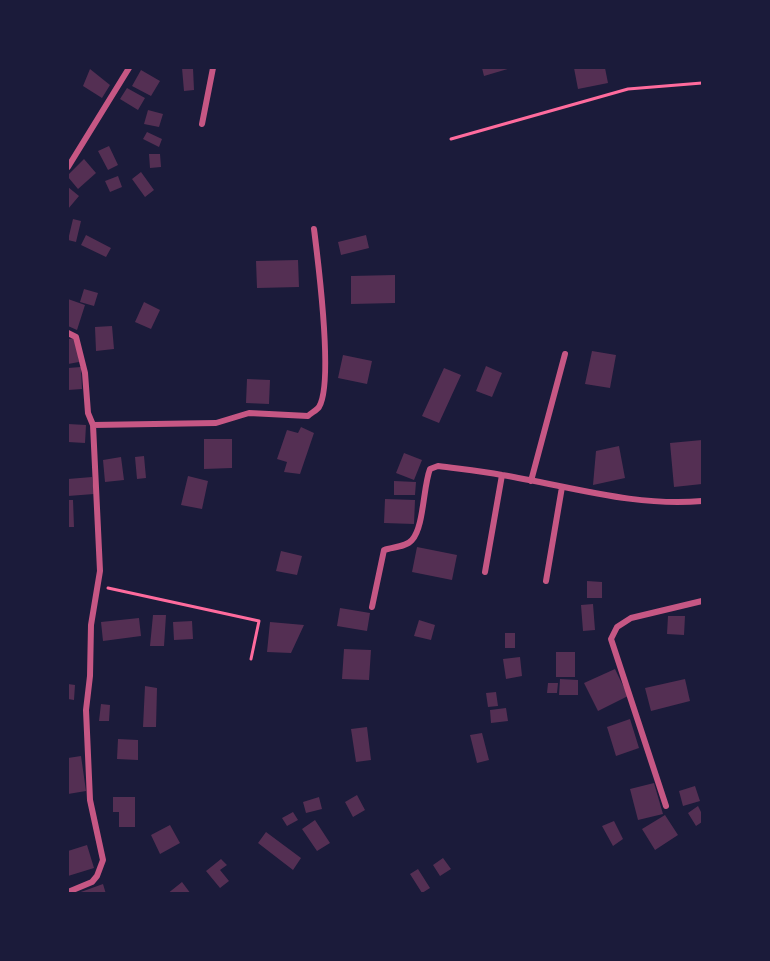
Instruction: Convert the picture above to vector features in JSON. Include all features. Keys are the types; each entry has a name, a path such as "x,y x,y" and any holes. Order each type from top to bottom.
{"street":[{"path":"68,167 129,68"},
{"path":"202,124 213,68"},
{"path":"93,425 216,423 249,413 308,416 319,406 325,380 323,322 314,229"},
{"path":"68,333 76,337 85,373 88,413 93,425 100,572 91,625 90,676 86,710 90,800 103,860 92,882 68,892"},
{"path":"531,481 565,354"},
{"path":"372,608 384,550 411,541 418,529 430,469 438,466 502,475 641,501 676,503 702,501"},
{"path":"485,572 502,475"},
{"path":"546,581 562,487"},
{"path":"666,806 610,639 617,627 631,618 702,602"}],"path":[{"path":"451,139 628,89 702,83"},
{"path":"98,586 260,621 251,659"}],"building":[{"path":"182,68 193,68 194,90 184,91"},
{"path":"482,68 511,68 484,76"},
{"path":"574,68 605,68 608,83 578,89"},
{"path":"90,69 110,85 102,98 83,86"},
{"path":"141,70 160,81 151,96 132,86"},
{"path":"127,88 145,98 138,110 120,99"},
{"path":"148,110 163,114 159,127 144,124"},
{"path":"147,132 162,139 159,147 143,139"},
{"path":"109,146 118,165 108,170 98,151"},
{"path":"149,154 160,154 161,167 150,168"},
{"path":"84,159 96,173 78,189 68,175"},
{"path":"141,172 154,190 145,197 132,179"},
{"path":"118,176 122,187 110,192 105,181"},
{"path":"68,187 79,196 68,209"},
{"path":"73,219 81,221 76,242 68,240"},
{"path":"86,235 111,248 106,257 81,245"},
{"path":"366,235 369,248 341,255 338,242"},
{"path":"298,260 299,287 257,288 256,261"},
{"path":"395,275 395,303 351,304 351,276"},
{"path":"84,289 98,293 94,306 80,302"},
{"path":"68,299 85,305 77,330 68,326"},
{"path":"144,302 160,310 151,329 135,322"},
{"path":"112,326 114,349 96,351 95,327"},
{"path":"76,338 79,362 68,364 68,339"},
{"path":"592,351 616,355 610,388 585,384"},
{"path":"343,355 372,361 367,384 338,378"},
{"path":"486,366 502,373 492,397 476,391"},
{"path":"81,367 82,389 68,390 68,368"},
{"path":"444,368 461,375 439,423 422,416"},
{"path":"247,379 270,380 269,404 246,403"},
{"path":"68,424 86,425 85,443 68,442"},
{"path":"301,427 314,433 300,474 284,472 287,462 277,459 287,430 298,433"},
{"path":"204,439 232,439 232,468 204,469"},
{"path":"702,440 702,484 674,487 670,443"},
{"path":"619,446 625,478 593,485 596,451"},
{"path":"404,453 422,460 414,480 396,473"},
{"path":"144,456 146,478 137,479 135,457"},
{"path":"121,457 124,480 105,482 103,460"},
{"path":"188,476 208,481 202,509 181,505"},
{"path":"92,477 94,494 68,496 68,479"},
{"path":"394,481 416,482 415,495 394,495"},
{"path":"385,499 415,500 414,524 384,523"},
{"path":"68,500 73,500 74,527 68,527"},
{"path":"417,547 457,555 452,580 412,572"},
{"path":"281,551 302,556 297,575 276,571"},
{"path":"587,581 602,582 602,598 587,598"},
{"path":"593,604 595,630 583,631 581,605"},
{"path":"340,608 370,613 367,631 337,626"},
{"path":"153,615 166,615 164,646 150,646"},
{"path":"668,616 685,616 684,635 667,634"},
{"path":"139,618 141,636 103,641 101,622"},
{"path":"419,620 435,625 431,640 414,636"},
{"path":"192,621 193,639 174,640 173,622"},
{"path":"270,622 304,625 291,653 267,652"},
{"path":"505,633 515,633 515,648 505,648"},
{"path":"344,649 371,650 369,680 342,679"},
{"path":"556,652 575,652 575,677 556,677"},
{"path":"520,657 522,676 506,679 503,659"},
{"path":"615,669 628,696 598,711 584,683"},
{"path":"560,679 578,680 578,695 559,695"},
{"path":"685,679 690,701 651,711 645,688"},
{"path":"548,683 558,683 557,693 547,693"},
{"path":"68,684 75,685 74,700 68,699"},
{"path":"145,686 157,688 156,727 143,727"},
{"path":"496,692 498,706 488,707 486,693"},
{"path":"101,704 110,705 109,721 99,721"},
{"path":"506,708 508,721 491,723 490,710"},
{"path":"630,719 639,748 616,756 607,727"},
{"path":"367,727 371,760 356,762 351,729"},
{"path":"482,733 489,760 477,763 470,735"},
{"path":"118,739 138,740 138,760 117,759"},
{"path":"81,756 86,791 68,794 68,758"},
{"path":"654,783 663,814 638,820 630,789"},
{"path":"695,786 700,801 683,806 679,791"},
{"path":"357,795 365,810 353,817 345,802"},
{"path":"113,797 135,797 135,827 119,827 119,812 113,812"},
{"path":"319,797 322,809 306,813 303,802"},
{"path":"698,806 702,814 702,822 696,826 688,813"},
{"path":"293,812 298,820 287,826 282,818"},
{"path":"665,815 678,835 655,850 642,829"},
{"path":"315,820 330,843 317,851 302,829"},
{"path":"614,821 623,839 613,846 602,826"},
{"path":"170,825 180,843 160,854 151,835"},
{"path":"266,832 301,858 293,870 258,843"},
{"path":"87,845 94,868 68,876 68,851"},
{"path":"443,858 451,869 440,876 433,865"},
{"path":"221,859 227,865 220,870 229,881 220,888 206,871"},
{"path":"418,869 430,888 422,893 410,874"},
{"path":"182,882 191,894 167,894"},
{"path":"103,884 106,894 78,894 78,893"}]}
